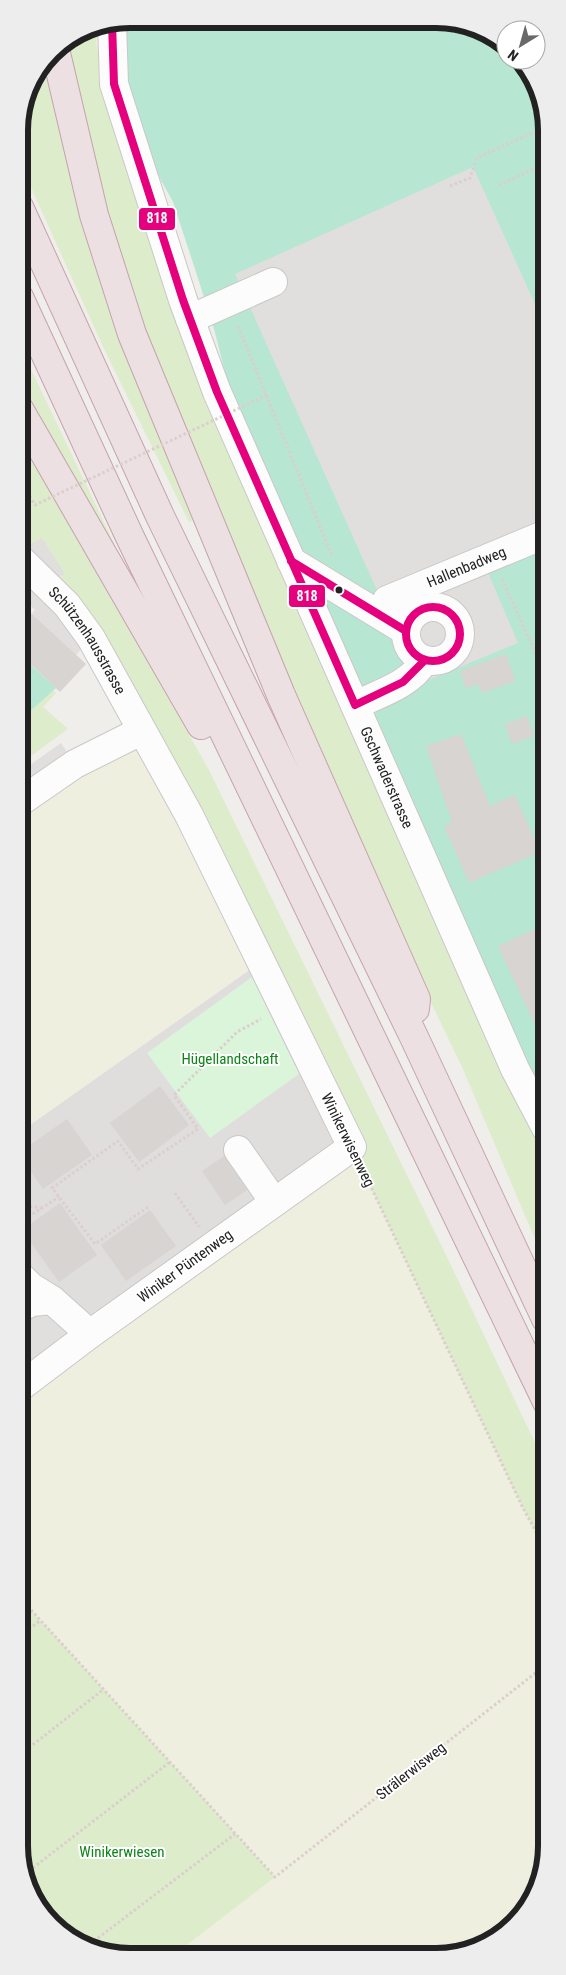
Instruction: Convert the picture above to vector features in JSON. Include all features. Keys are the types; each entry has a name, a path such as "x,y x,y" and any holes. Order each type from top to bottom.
{"highway":[{"path":"57,58 94,215 132,334 281,695 416,999 414,1037"},
{"path":"28,227 160,516 414,1037 538,1302"},
{"path":"28,316 129,535 538,1385"},
{"path":"28,425 194,711 273,863 311,916"}],"street":[{"name":"Gschwaderstrasse","path":"112,29 114,84 186,310 217,392 515,1069 538,1113"},
{"path":"186,310 270,276"},
{"name":"Hallenbadweg","path":"387,600 418,599 492,556 538,537"},
{"path":"291,561 406,631"},
{"name":"Schützenhausstrasse","path":"28,567 67,605 92,638 141,731"},
{"path":"418,599 431,607 450,612 460,628 458,646 452,654 444,659 426,660 410,649 406,631 418,599"},
{"path":"355,705 401,684 418,672 426,660"},
{"path":"28,796 75,764 141,731"},
{"name":"Winikerwisenweg","path":"141,731 189,814 352,1147"},
{"name":"Winiker Püntenweg","path":"28,1381 90,1334 352,1147"},
{"path":"238,1150 274,1202"},
{"path":"28,1283 52,1300 90,1334"},
{"path":"28,1304 52,1300"}],"path":[{"path":"450,186 470,178 477,158 538,130"},
{"path":"500,185 538,167"},
{"path":"244,341 333,560"},
{"path":"28,494 35,505 267,396"},
{"path":"492,556 538,658"},
{"path":"148,1207 94,1244 52,1188 118,1141 138,1169 198,1129 174,1095 237,1032 253,1022 284,1008"},
{"name":"Winikerwisenweg","path":"352,1147 522,1506 538,1535"},
{"path":"175,1193 213,1247"},
{"path":"28,1217 59,1197"},
{"path":"28,1206 43,1208"},
{"path":"28,1607 235,1834 94,1941"},
{"path":"28,1630 41,1620"},
{"name":"Strälerwisweg","path":"235,1834 275,1878 538,1671"},
{"path":"28,1749 104,1689"},
{"path":"30,1870 170,1762"}],"shaded area":[{"path":"473,167 538,311 538,537 483,561 518,643 419,684 235,274"},
{"path":"42,538 65,574 54,579 28,555 28,545"},
{"path":"28,568 91,638 76,655 32,614 35,610 28,603"},
{"path":"61,743 75,764 28,796 28,766"},
{"path":"262,961 352,1147 90,1334 28,1283 28,1126"},
{"path":"28,1246 51,1276 40,1285 28,1274"},
{"path":"28,1299 71,1337 28,1370"}],"green space":[{"path":"110,29 456,29 482,38 496,47 496,70 519,70 528,84 538,116 538,1089 235,411 214,329 173,202 151,162 129,90 124,55"},
{"path":"97,33 96,43 104,81 538,1137 538,1246 462,1067 373,882 159,375 115,246 67,49"},
{"path":"47,70 73,185 110,308 194,520 189,522 105,351 28,181 28,116 35,91"},
{"path":"28,363 123,562 120,563 28,398"},
{"path":"28,450 209,770 448,1259 538,1449 538,1535 522,1506 352,1147 141,731 28,571"},
{"path":"31,665 56,688 28,713 28,668"},
{"path":"28,667 56,693 43,707 68,729 28,758"},
{"path":"141,731 262,961 28,1126 28,797"},
{"name":"Hügellandschaft","path":"252,977 299,1074 210,1138 147,1053"},
{"path":"352,1147 522,1506 538,1535 538,1859 531,1884 525,1896 504,1922 475,1940 450,1947 183,1948 275,1877 28,1607 28,1381"},
{"name":"Winikerwiesen","path":"28,1607 275,1877 183,1948 110,1946 79,1934 57,1918 38,1891 29,1865"}],"building":[{"path":"28,610 86,664 60,692 28,662"},
{"path":"506,654 515,681 482,693 478,684 466,688 460,671"},
{"path":"527,716 534,736 512,744 505,724"},
{"path":"461,734 490,806 515,795 538,847 538,853 469,883 444,826 452,822 426,746"},
{"path":"538,928 538,1031 498,946"},
{"path":"160,1086 189,1125 139,1162 110,1123"},
{"path":"67,1119 92,1155 43,1189 28,1167 28,1146"},
{"path":"224,1156 247,1190 225,1205 202,1171"},
{"path":"60,1203 97,1255 59,1282 28,1238 28,1226"},
{"path":"150,1210 176,1246 126,1281 101,1245"}],"transit line":[{"name":"818","path":"112,29 114,84 183,300 217,392 355,705 403,682 425,660"},
{"name":"818","path":"291,561 406,631"},
{"name":"818","path":"433,607 443,609 452,615 458,624 460,634 458,644 452,653 443,659 433,661 423,659 414,653 408,644 406,634 408,624 414,615 423,609 433,607"}]}
